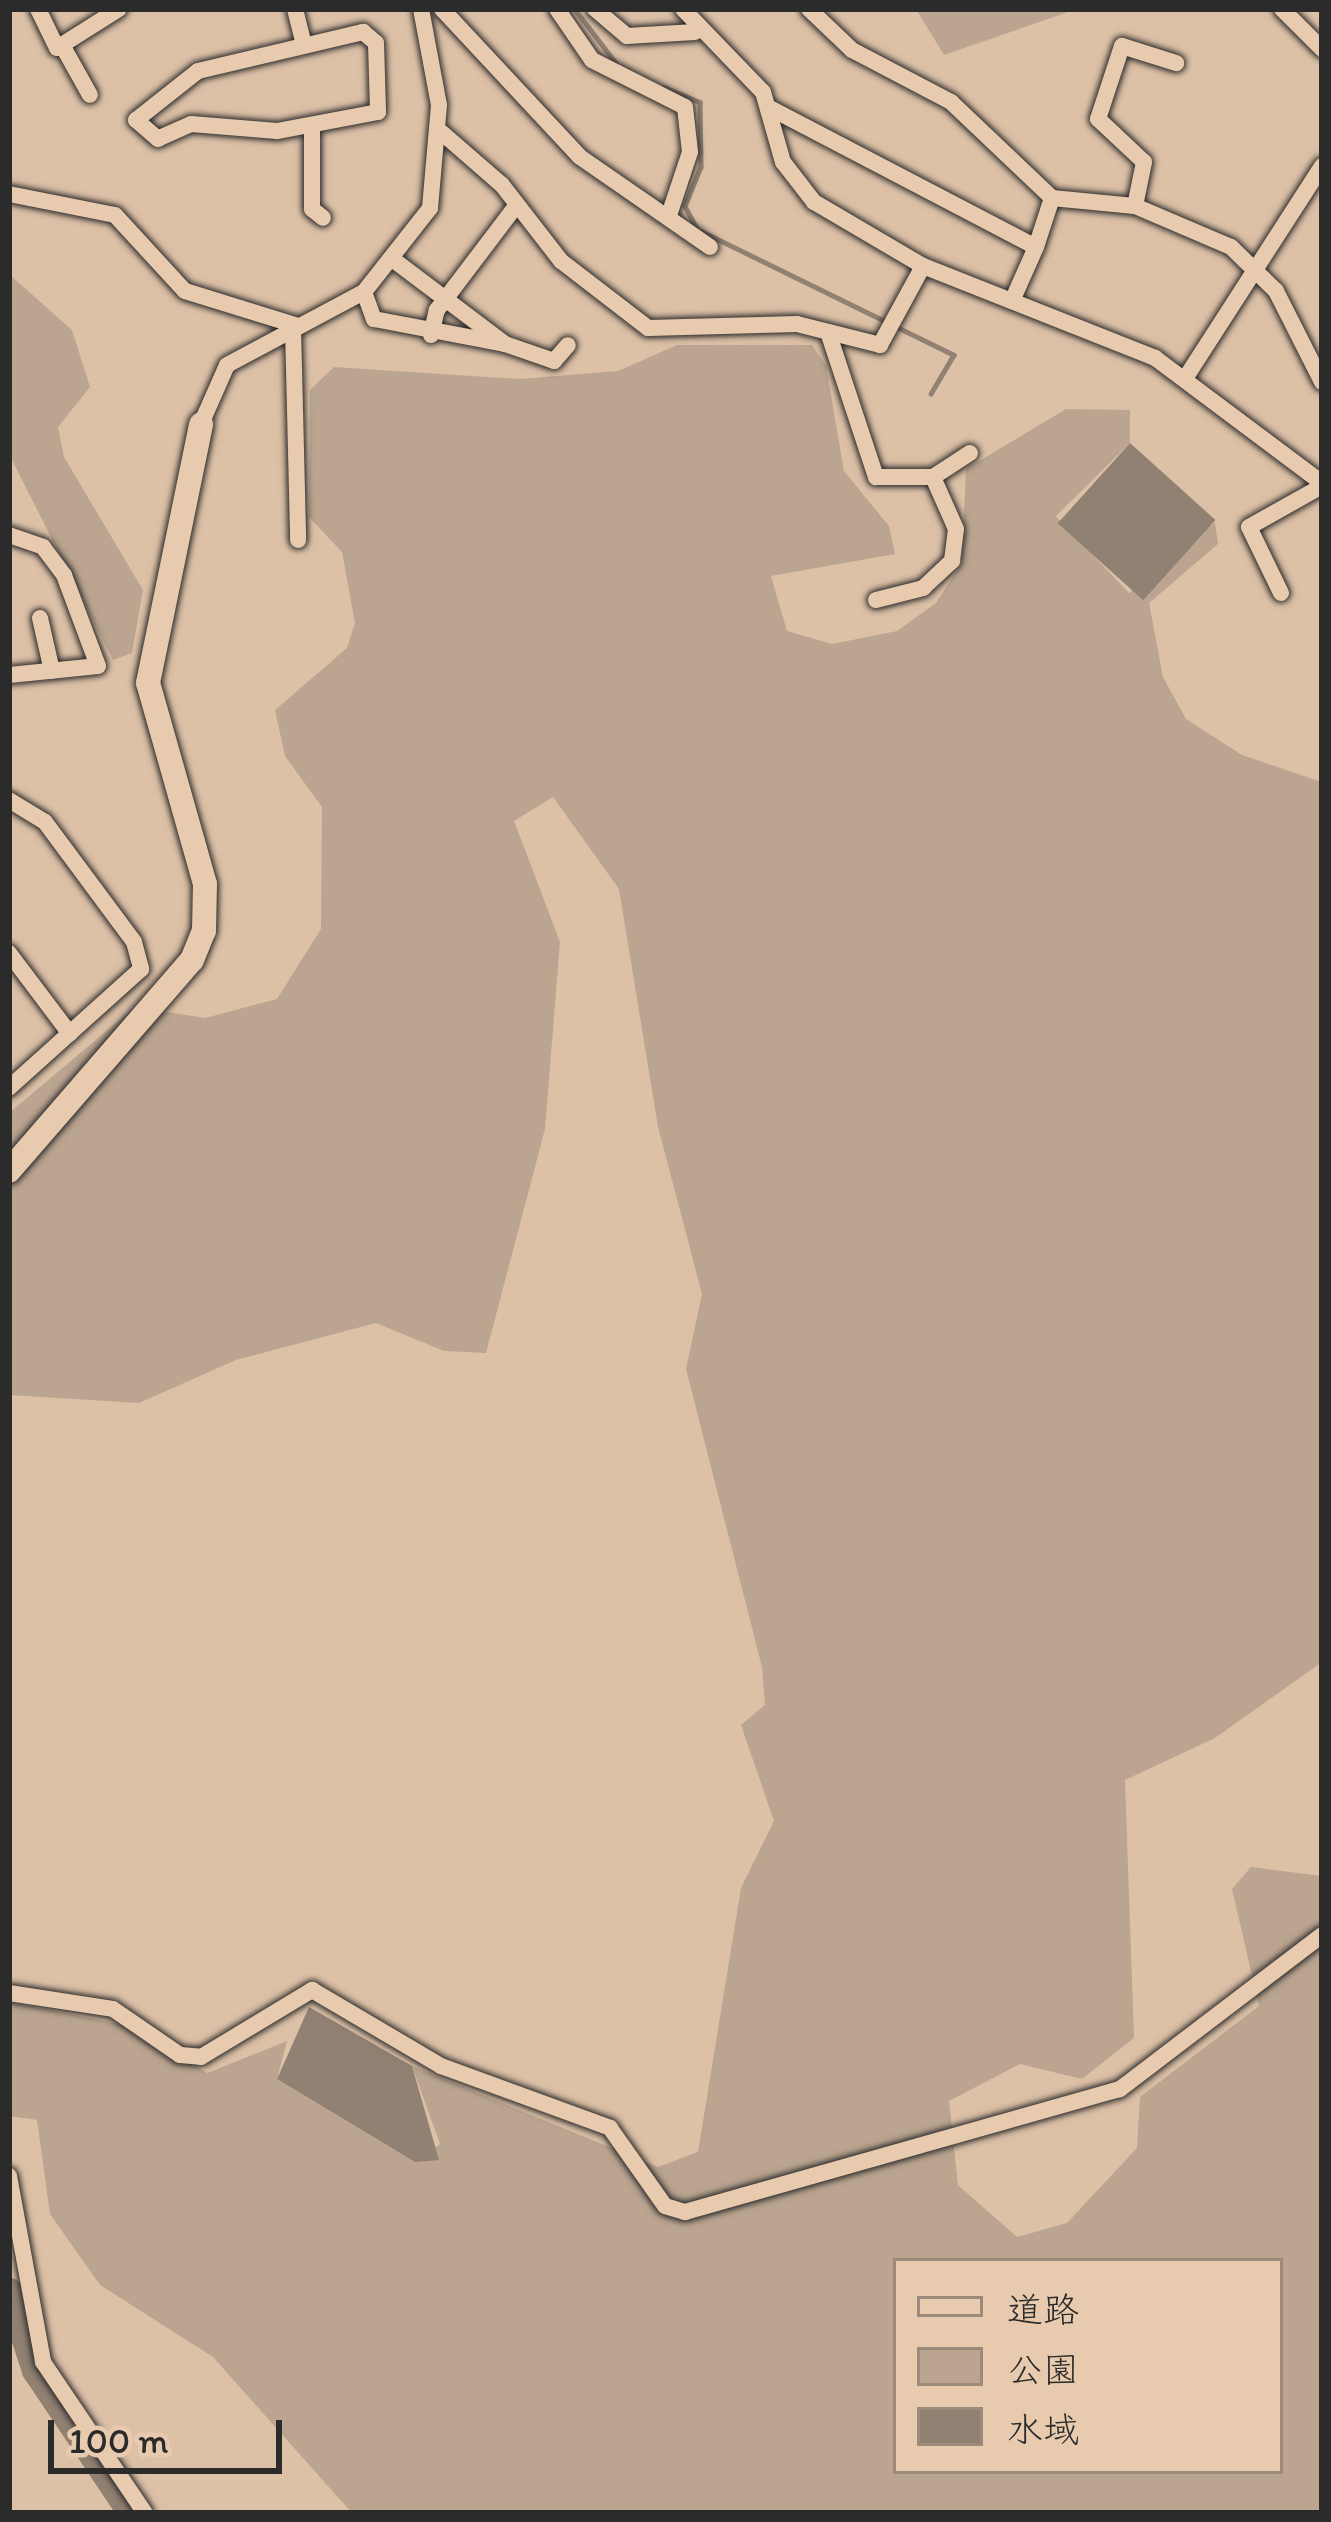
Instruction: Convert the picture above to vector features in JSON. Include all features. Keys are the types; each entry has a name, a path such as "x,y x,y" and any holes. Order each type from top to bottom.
{"street":[{"path":"38,9 90,95"},
{"path":"62,45 119,9"},
{"path":"295,9 304,44"},
{"path":"9,1171 183,971 204,931 206,884 148,683 201,424 227,365 364,292 430,208 441,132 421,9"},
{"path":"442,9 580,157 710,247"},
{"path":"557,9 592,60 686,107 690,152 669,215"},
{"path":"595,9 627,36 695,32"},
{"path":"683,9 695,32 768,106 1036,248"},
{"path":"809,9 852,50 951,102 1052,198 1136,206 1219,239 1259,272 1322,382"},
{"path":"1282,9 1322,49"},
{"path":"363,32 376,43 382,99 378,112 311,125 191,124 158,139 136,120 197,71 304,44 363,32"},
{"path":"1136,206 1144,162 1098,119 1122,46 1176,63"},
{"path":"768,106 797,185 923,266 1186,377 1280,461 1322,484"},
{"path":"311,125 312,209 323,218"},
{"path":"441,132 516,206 561,261 648,328 828,332 880,345 923,266"},
{"path":"1186,377 1259,272 1322,166"},
{"path":"9,194 115,215 185,291 214,292 295,327"},
{"path":"1012,301 1052,198"},
{"path":"431,335 445,299 516,206"},
{"path":"391,258 505,344"},
{"path":"364,292 374,319 431,335 505,344 554,361 568,345"},
{"path":"295,327 298,540"},
{"path":"828,332 863,462 876,477 933,477 970,453"},
{"path":"876,600 922,588 952,561 956,529 933,477"},
{"path":"1281,593 1249,527 1322,484"},
{"path":"9,535 43,547 84,607 98,666 9,675"},
{"path":"40,618 52,670"},
{"path":"9,800 45,822 138,955 141,969 9,1088"},
{"path":"9,953 70,1034"},
{"path":"9,1993 113,2009 180,2056 201,2057 312,1990 441,2066 610,2128 665,2206 686,2212 1120,2089 1322,1935"},
{"path":"9,2176 24,2213 18,2303 43,2362 145,2513"}],"green space":[{"path":"916,9 1077,9 944,55"},
{"path":"9,274 72,330 90,387 58,427 64,457 143,590 132,653 113,660 9,454"},
{"path":"677,345 812,345 826,366 844,471 889,526 895,554 771,576 787,631 832,644 897,631 936,603 962,563 966,469 1066,409 1130,410 1130,443 1056,516 1129,593 1215,522 1218,544 1149,603 1163,677 1186,719 1242,755 1322,782 1322,1662 1215,1738 1125,1780 1134,2038 1082,2079 1020,2064 949,2101 958,2185 1017,2237 1067,2223 1137,2148 1140,2097 1259,2006 1232,1889 1251,1867 1322,1876 1322,2513 352,2513 213,2357 100,2285 50,2214 37,2120 9,2116 9,2002 130,2026 207,2073 287,2041 277,2079 415,2162 440,2144 412,2066 658,2167 698,2152 741,1888 774,1821 741,1725 765,1705 762,1667 686,1369 702,1294 658,1127 619,889 553,797 514,821 560,942 545,1129 486,1353 444,1351 376,1323 236,1360 139,1403 9,1395 9,1113 135,1007 205,1018 277,999 321,929 322,807 285,756 275,710 347,648 355,623 342,552 309,517 310,390 334,367 519,379 618,371"}],"water":[{"path":"1130,443 1215,520 1143,600 1058,523"},
{"path":"309,2007 412,2066 439,2160 415,2162 277,2079"}],"waterway":[{"path":"575,9 616,63"},
{"path":"664,87 700,102 701,167 685,206 697,229 954,355 931,394"},
{"path":"9,2291 35,2370 131,2513"}]}
